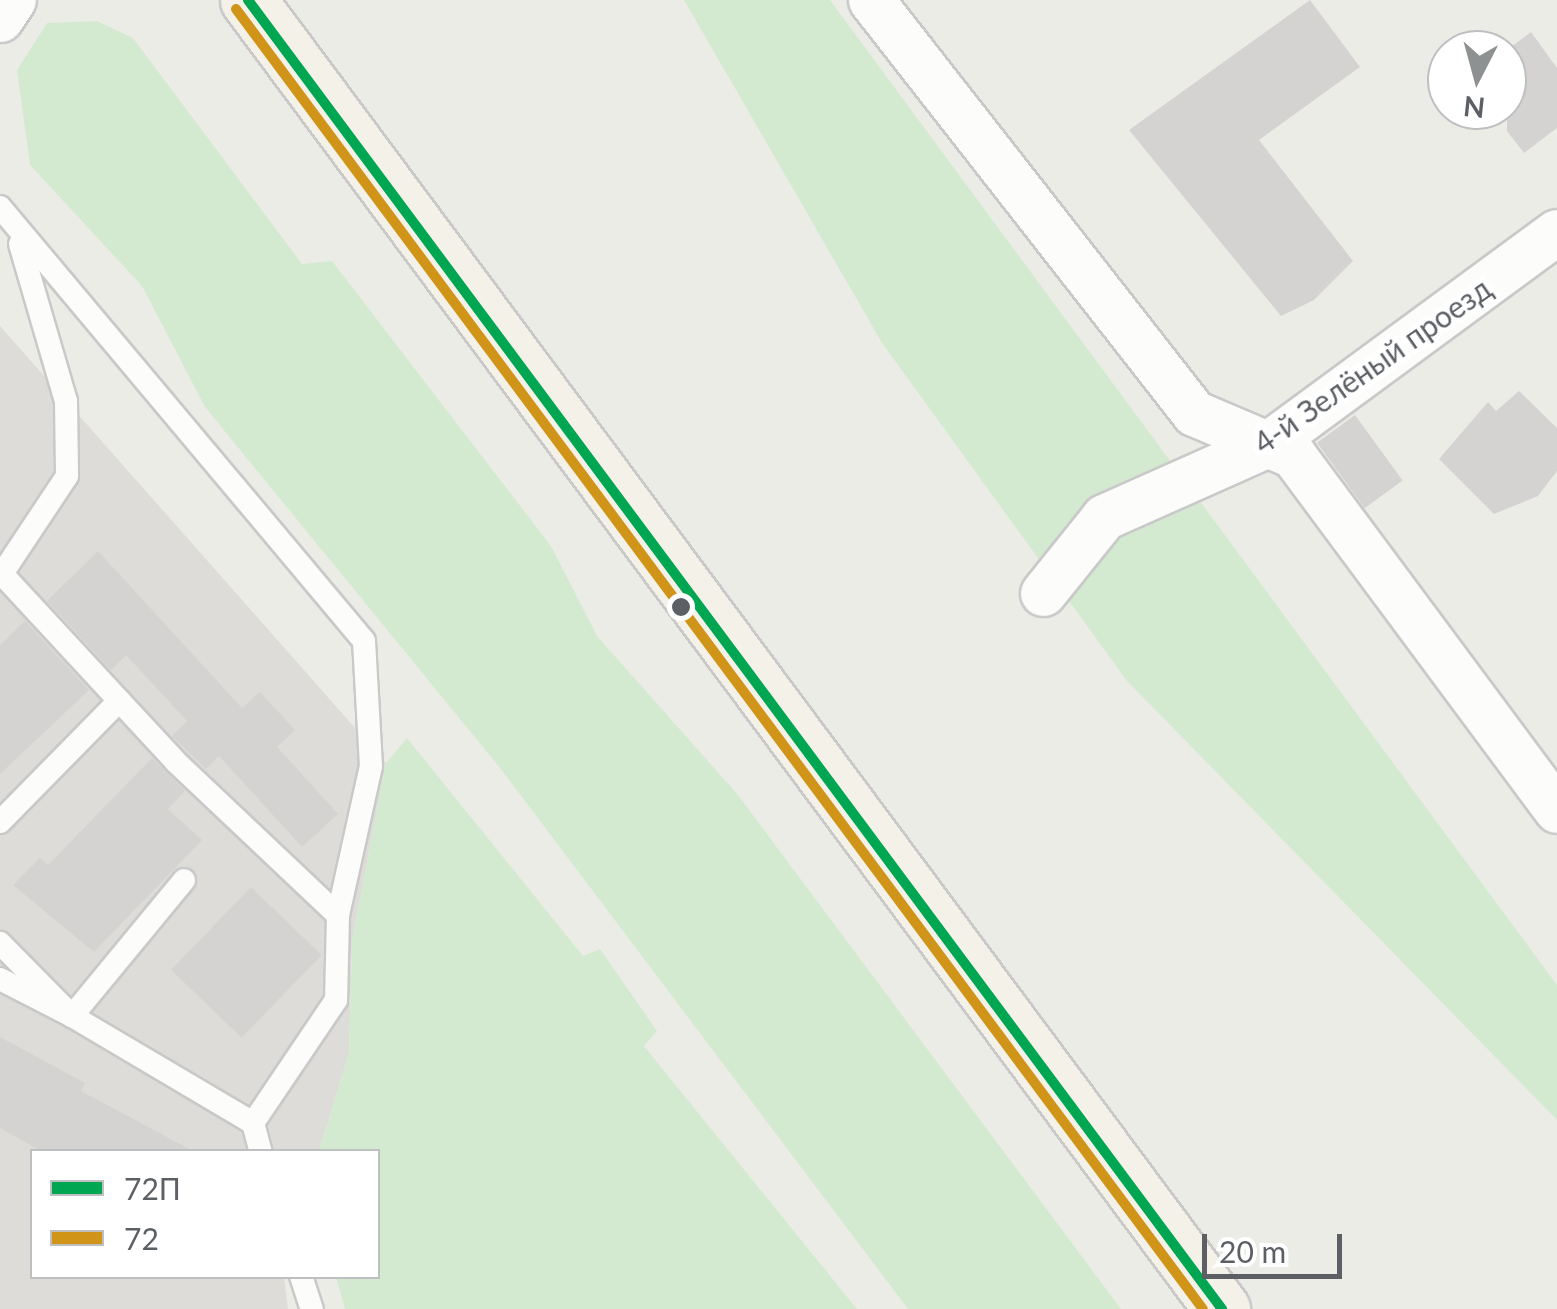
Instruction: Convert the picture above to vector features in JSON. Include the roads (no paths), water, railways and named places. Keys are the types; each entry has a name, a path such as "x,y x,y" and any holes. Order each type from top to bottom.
{"main road":[{"path":"248,0 1222,1309"}],"street":[{"path":"0,18 13,0"},
{"path":"871,0 1194,413 1293,454 1557,810"},
{"name":"4-й Зелёный проезд","path":"1042,593 1104,517 1268,444 1557,232"}],"lane":[{"path":"6,216 66,401 67,476 1,575 119,701 338,916"},
{"path":"6,216 364,642 370,766 338,916 336,1000 253,1123"},
{"path":"0,822 119,701"},
{"path":"72,1016 184,880"},
{"path":"0,943 72,1016"},
{"path":"0,979 72,1016 253,1123 261,1149"},
{"path":"302,1279 312,1309"}]}
